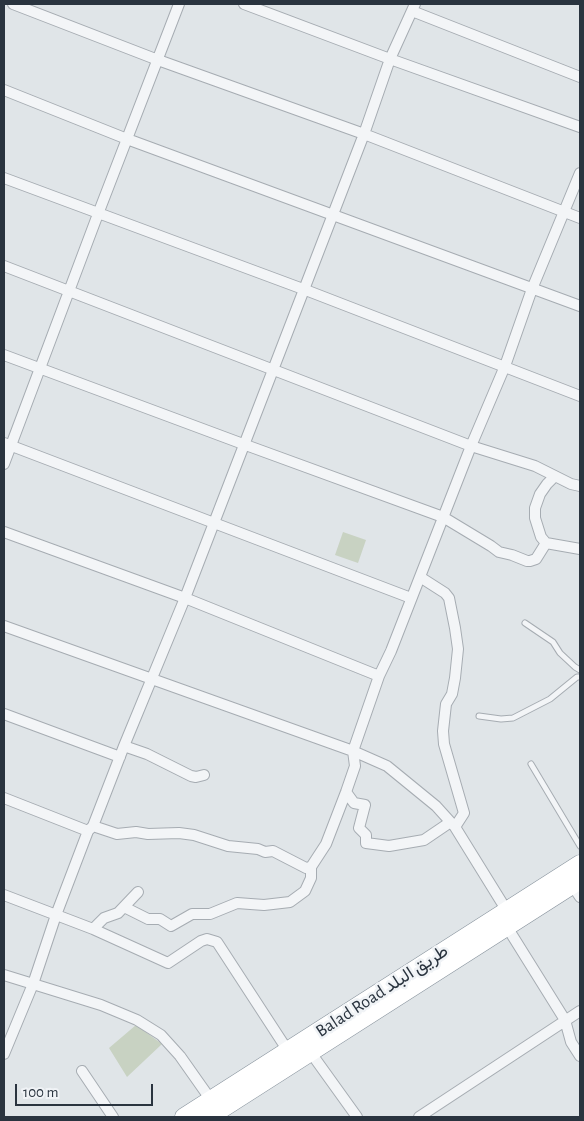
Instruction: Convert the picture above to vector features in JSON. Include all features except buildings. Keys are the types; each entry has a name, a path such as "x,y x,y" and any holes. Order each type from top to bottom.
{"highway":[{"name":"Balad Road طريق البلد","path":"184,1117 212,1112 311,1053 507,919 580,864"},
{"name":"Balad Road طريق البلد","path":"212,1112 288,1051 507,919 578,887"}],"street":[{"path":"13,4 158,60 364,134 580,218"},
{"path":"4,464 7,444 40,369 179,4"},
{"path":"244,4 580,127"},
{"path":"4,1054 33,984 56,915 90,828 185,598 364,134 390,59 414,8 580,77"},
{"path":"4,90 127,139 580,306"},
{"path":"124,907 148,919 160,919 171,926 192,914 210,914 237,903 247,903 255,906 290,902 305,891 311,878 311,867 326,844 355,766 353,751 379,676 391,651 471,446 505,366 532,289 580,173"},
{"path":"4,178 303,289 580,396"},
{"path":"4,266 471,446 535,466 571,484 580,486"},
{"path":"4,355 443,516 499,552 527,561 536,559 546,543"},
{"path":"7,444 411,598"},
{"path":"555,476 540,494 535,508 535,518 541,537 546,543 580,549"},
{"path":"4,532 185,598 379,676"},
{"path":"346,792 354,803 365,805 359,828 366,835 366,843 389,846 424,840 452,825 464,813 444,744 443,731 446,704 452,694 455,678 458,648 456,628 449,598 445,593 420,577"},
{"path":"4,626 353,751 387,766 436,806 452,825 565,1020 571,1042 580,1056"},
{"path":"4,714 120,756"},
{"path":"124,746 147,754 191,776 204,775"},
{"path":"4,798 90,828 117,834 136,832 194,835 228,846 258,849 265,852 273,851 306,868 311,867"},
{"path":"93,929 101,920 118,912 138,892"},
{"path":"4,895 93,929 168,963 201,941 208,939 217,942 288,1051"},
{"path":"4,974 101,1005 137,1020 161,1035 180,1056 212,1112"},
{"path":"420,1117 580,1011"},
{"path":"311,1053 357,1117"},
{"path":"82,1071 112,1117"}],"lane":[{"path":"525,623 553,642 560,653 580,670"},
{"path":"479,716 501,719 513,718 550,699 577,677 580,677"},
{"path":"531,764 580,846"}],"green space":[{"path":"343,532 366,540 358,563 335,555"},
{"path":"136,1025 162,1044 127,1077 109,1048"}]}
